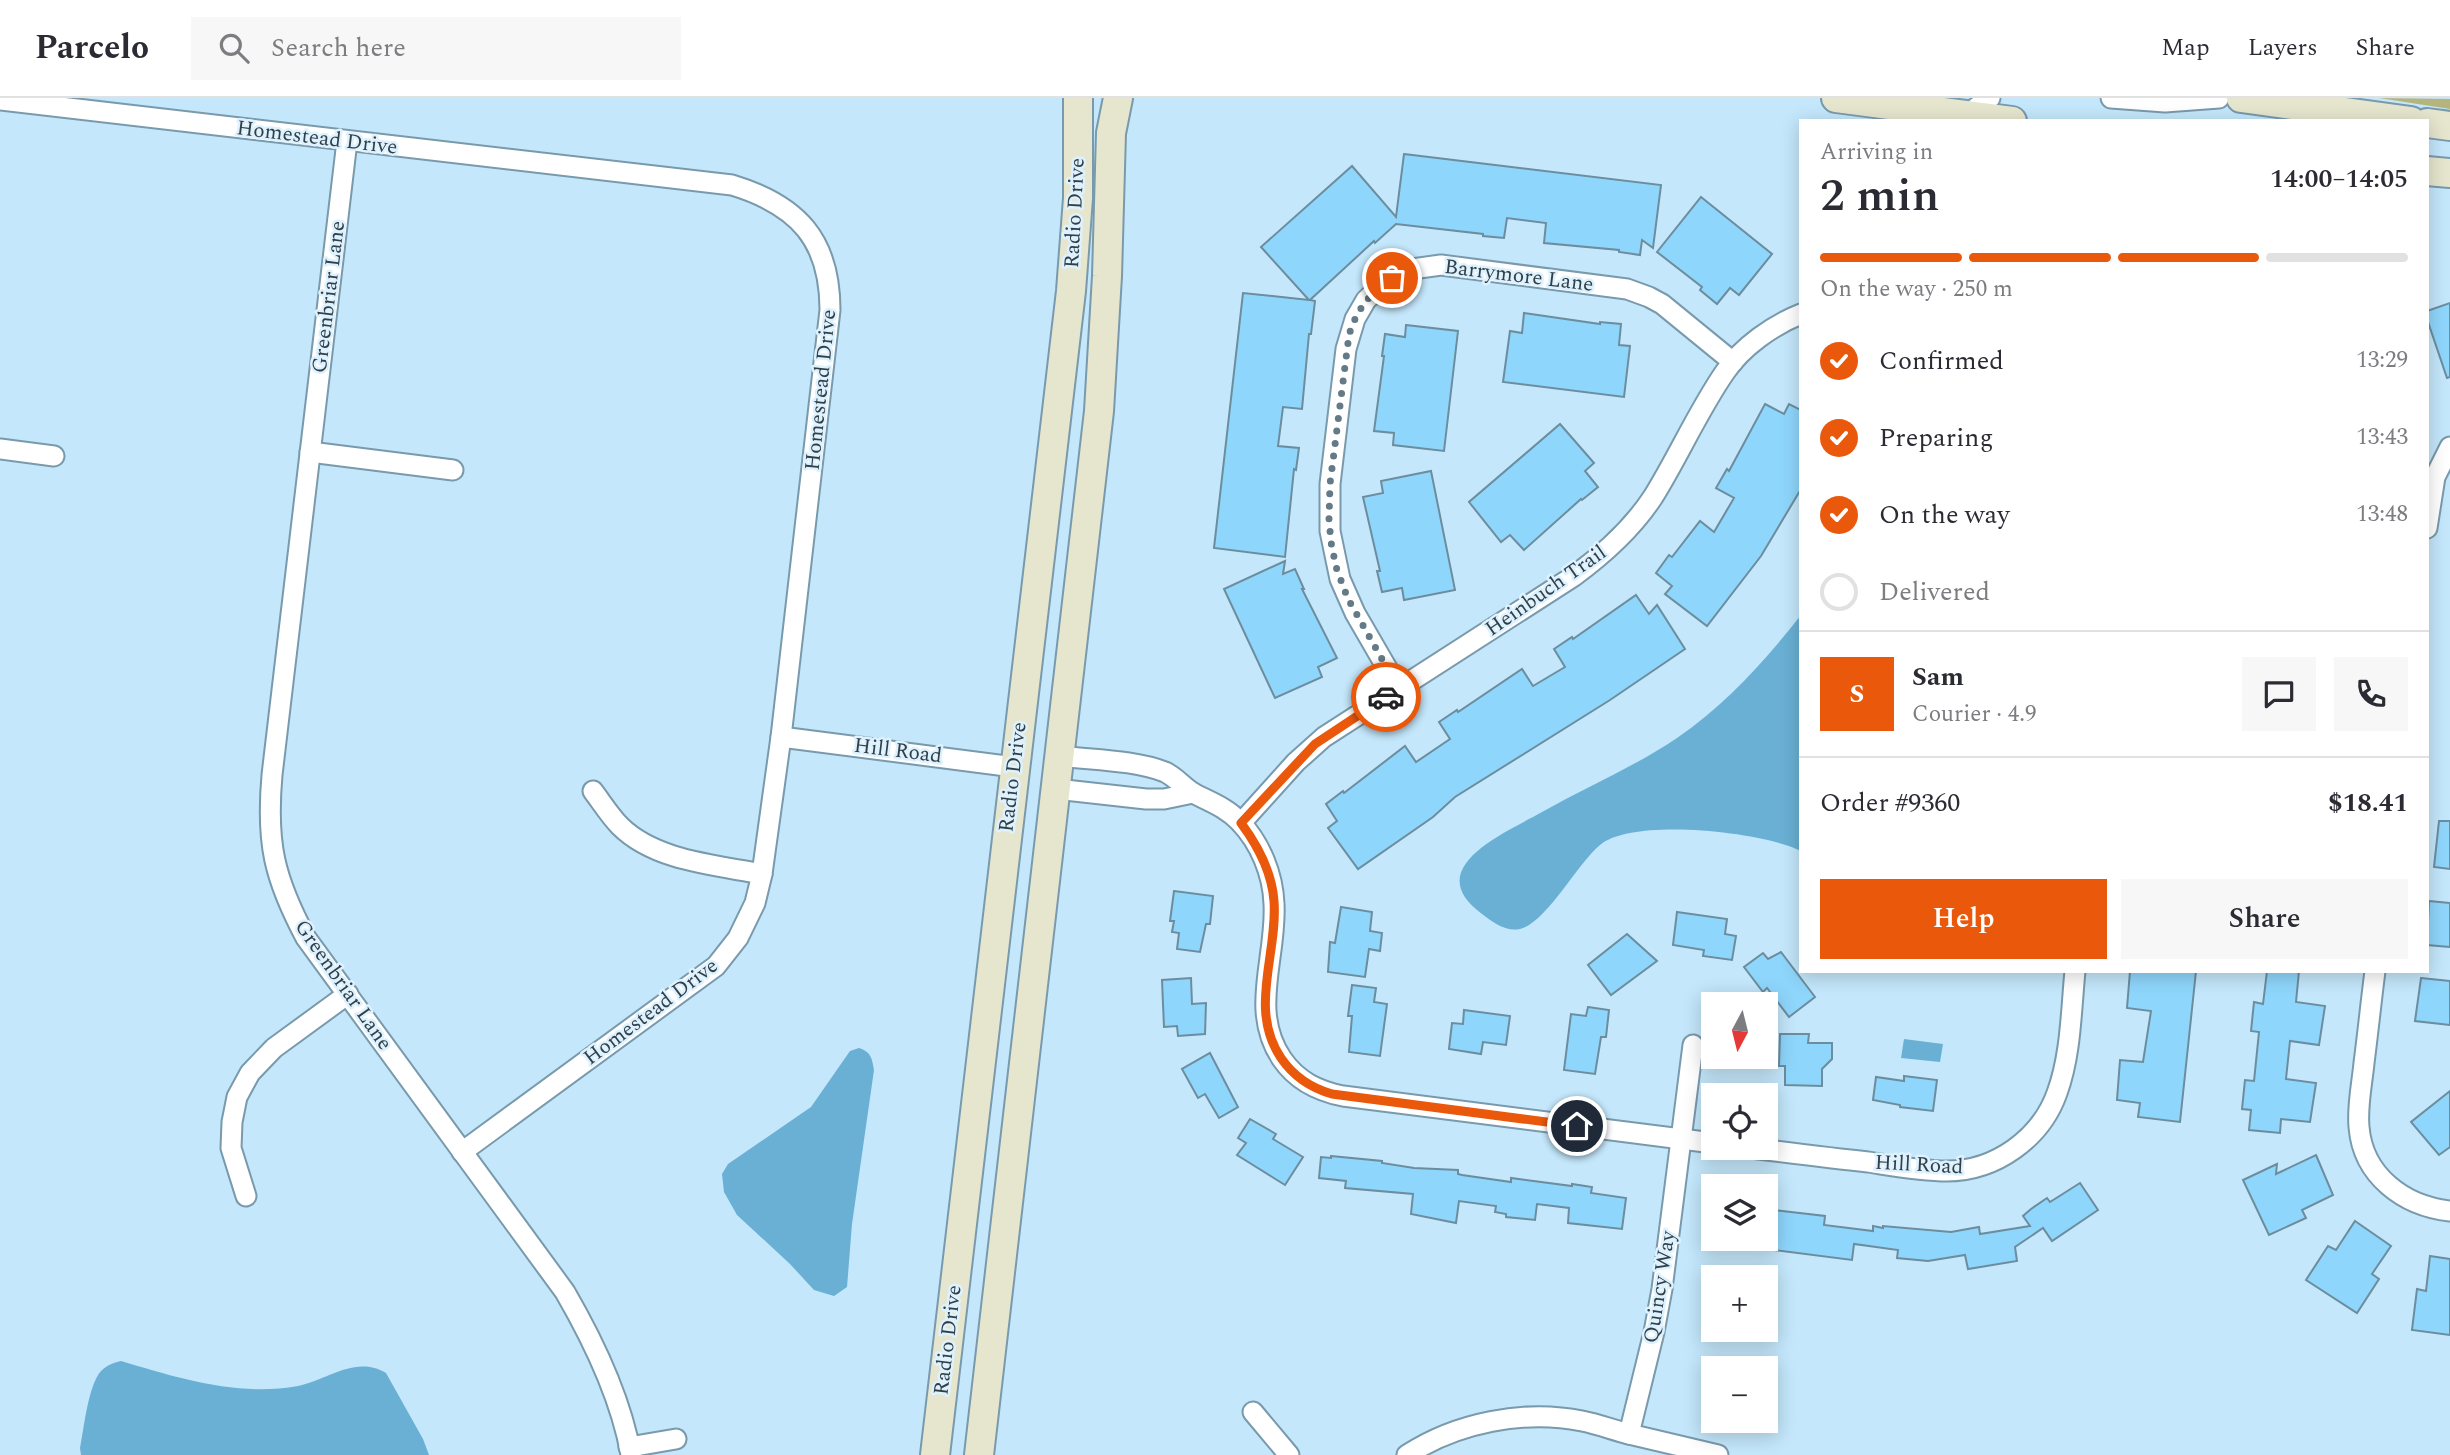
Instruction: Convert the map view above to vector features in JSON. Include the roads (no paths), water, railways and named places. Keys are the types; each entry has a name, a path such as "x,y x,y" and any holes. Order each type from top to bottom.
{"main road":[{"name":"Radio Drive","path":"935,1455 1073,267 1078,198 1079,98"},
{"name":"Radio Drive","path":"979,1455 1099,411 1107,276 1111,133 1118,98"},
{"path":"1836,98 1967,118"},
{"path":"2241,98 2396,119"},
{"path":"2429,123 2450,126"},
{"path":"2429,171 2450,173"}],"street":[{"path":"1967,118 1990,98"},
{"path":"2111,98 2165,102 2219,98"},
{"name":"Homestead Drive","path":"0,100 732,186 773,201 795,217 814,238 830,288 831,310 781,737 762,874 755,903 738,938 716,966 461,1152"},
{"name":"Greenbriar Lane","path":"347,141 272,775 270,840 276,871 290,909 306,938 565,1292 601,1361 630,1451"},
{"name":"Barrymore Lane","path":"1399,689 1348,599 1333,554 1329,519 1330,484 1347,342 1358,312 1379,287 1405,271 1441,265 1627,289 1662,304 1733,362"},
{"name":"Heinbuch Trail","path":"1241,823 1315,744 1574,576 1616,541 1652,498 1720,379 1733,362 1777,326 1799,315"},
{"path":"2429,515 2435,477 2450,447"},
{"path":"0,449 54,456"},
{"path":"310,452 453,470"},
{"name":"Hill Road","path":"781,737 1014,767"},
{"path":"1060,756 1139,766 1167,773 1241,823 1254,840 1267,868 1273,893 1274,920 1265,998 1267,1027 1282,1059 1300,1079 1323,1091 1343,1097 1701,1142"},
{"path":"1056,789 1146,799 1164,799 1193,793"},
{"path":"593,791 621,827 652,848 685,858 762,874"},
{"name":"Hill Road","path":"1778,1151 1936,1171 1973,1169 1997,1160 2019,1146 2036,1130 2048,1114 2057,1094 2065,1057 2075,973"},
{"path":"2375,973 2359,1107 2358,1126 2362,1146 2372,1167 2393,1190 2419,1205 2450,1211"},
{"path":"246,1196 231,1148 237,1097 250,1073 274,1048 348,994"},
{"name":"Quincy Way","path":"1629,1434 1662,1289 1693,1045"},
{"path":"1254,1412 1289,1455"},
{"path":"1407,1455 1422,1445 1478,1424 1514,1418 1549,1417 1581,1420 1718,1455"},
{"path":"630,1451 676,1440"}],"water":[{"path":"1799,617 1799,850 1759,838 1730,833 1699,830 1640,831 1617,836 1600,845 1551,905 1530,924 1520,929 1504,928 1495,923 1465,897 1460,882 1464,867 1474,854 1490,841 1677,738 1712,711 1773,649"},
{"path":"1904,1039 1943,1044 1940,1062 1901,1058"},
{"path":"859,1048 870,1056 874,1070 852,1224 847,1287 834,1296 814,1290 737,1215 724,1192 722,1174 728,1164 811,1107 850,1051"},
{"path":"121,1361 208,1384 253,1389 298,1386 352,1368 375,1368 386,1373 423,1439 429,1455 81,1455 85,1419 93,1387 103,1369"}]}
